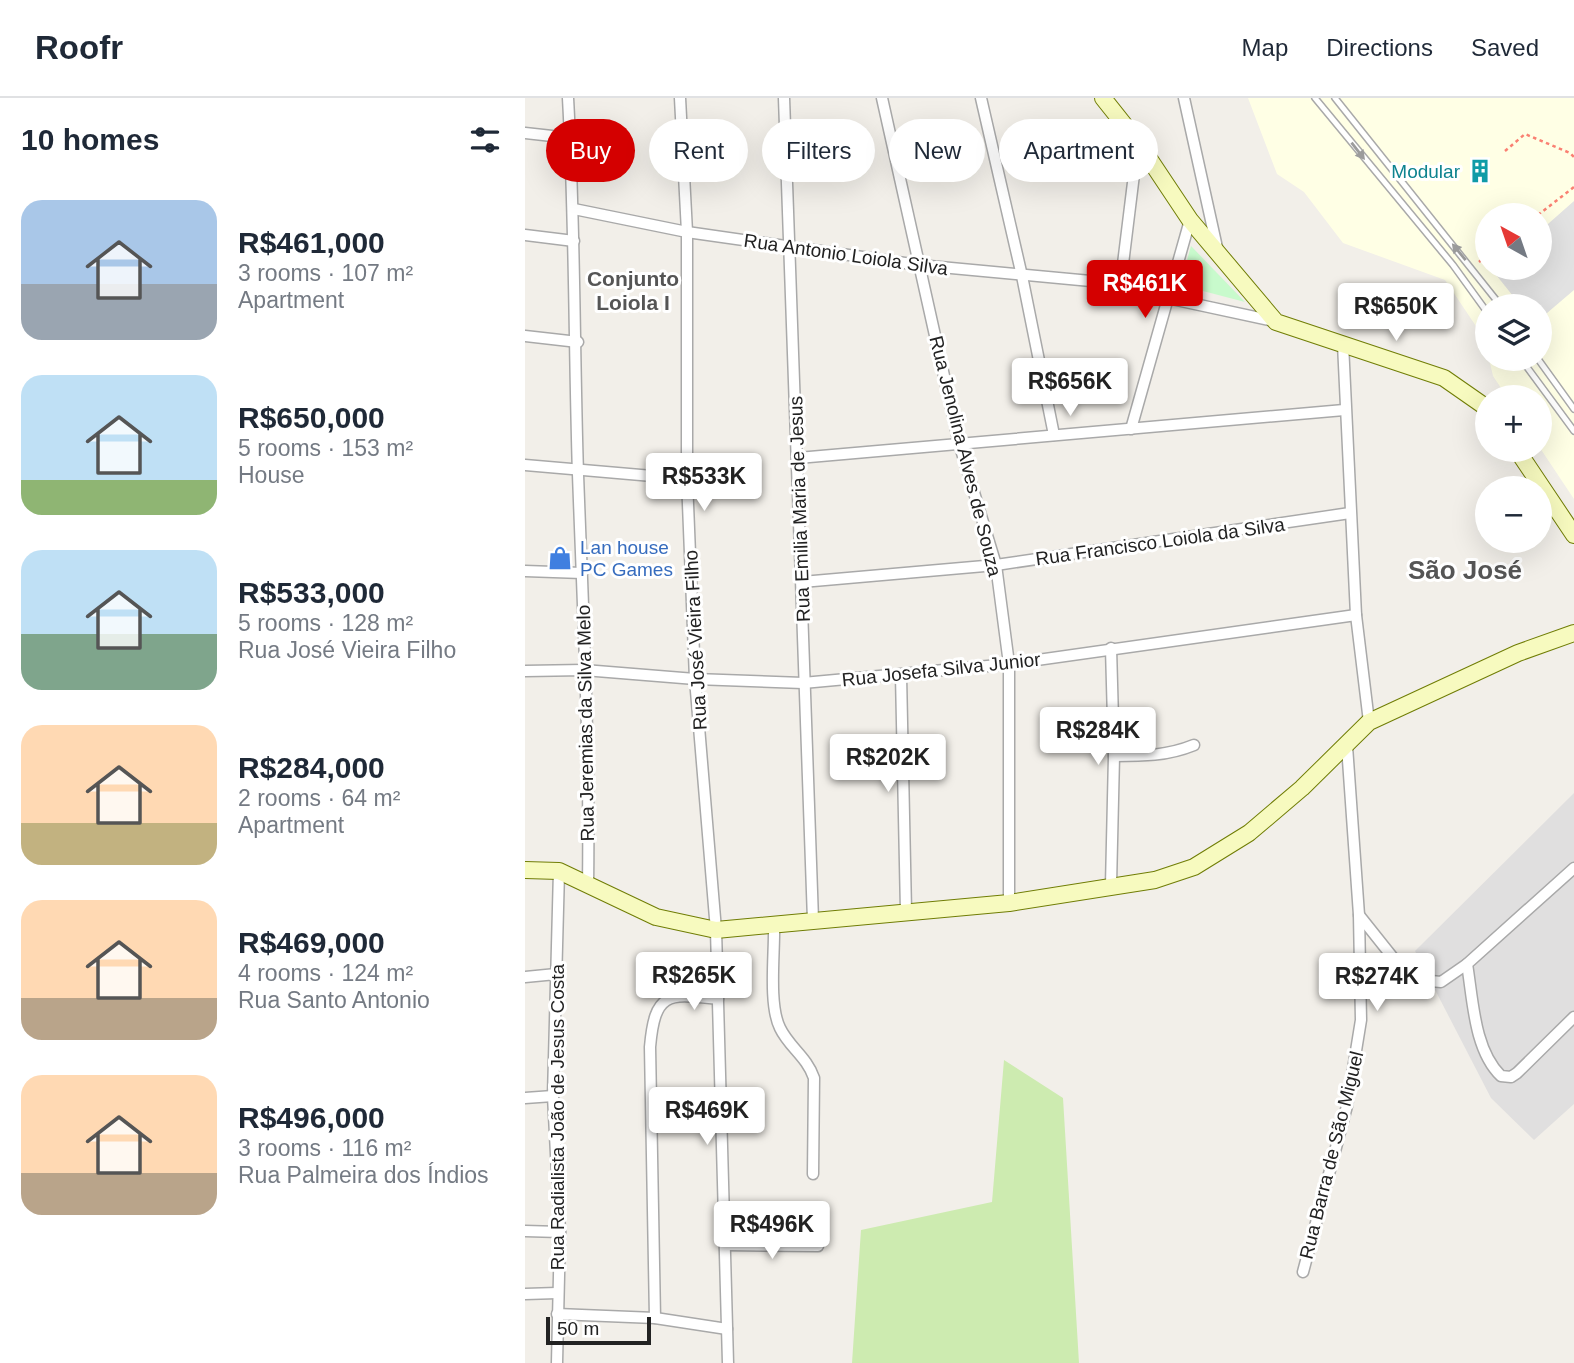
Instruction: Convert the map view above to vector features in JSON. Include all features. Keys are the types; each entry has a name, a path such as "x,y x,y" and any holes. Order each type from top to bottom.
{"street":[{"name":"Rua Jeremias da Silva Melo","path":"568,98 569,119"},
{"name":"Rua José Vieira Filho","path":"680,98 687,232 687,480 695,679 716,930 728,1363"},
{"name":"Rua Emilia Maria de Jesus","path":"784,98 813,920"},
{"name":"Rua Jenolina Alves de Souza","path":"881,98 959,443 996,565 1009,664 1009,903"},
{"path":"981,98 1022,276 1054,435"},
{"path":"1103,98 1120,119"},
{"path":"1184,98 1219,254"},
{"path":"525,133 546,135"},
{"path":"1158,171 1191,220 1276,322"},
{"name":"Rua Jeremias da Silva Melo","path":"572,182 578,342 578,470 589,770 588,887"},
{"name":"Rua Antonio Loiola Silva","path":"574,209 687,232 919,265 1105,284 1120,279 1133,182"},
{"path":"1131,429 1191,220"},
{"path":"525,235 574,241"},
{"path":"1167,298 1276,322 1343,344 1444,378 1475,400"},
{"path":"525,336 578,342"},
{"path":"1343,344 1344,410 1356,615 1369,722"},
{"path":"798,458 1344,410"},
{"path":"1525,462 1574,535"},
{"path":"525,465 687,480"},
{"name":"Rua Francisco Loiola da Silva","path":"802,582 996,565 1350,513"},
{"path":"525,571 582,573"},
{"name":"Rua Josefa Silva Junior","path":"525,671 584,670 695,679 803,683 1009,664 1356,615"},
{"path":"525,870 559,871 656,917 716,930 1009,903 1155,880 1194,867 1249,833 1347,746 1369,722 1518,653 1574,633"},
{"path":"1111,648 1114,756 1111,885"},
{"path":"901,676 906,911"},
{"path":"1114,756 1153,757 1194,745"},
{"name":"Rua Barra de São Miguel","path":"1303,1272 1356,1059 1361,1020 1359,915 1347,746"},
{"path":"1359,915 1410,979 1441,982 1467,964 1574,868"},
{"name":"Rua Radialista João de Jesus Costa","path":"557,1363 557,1293 561,1232 553,1096 559,871"},
{"path":"774,924 775,1016 787,1040 810,1066 814,1078 813,1174"},
{"path":"1467,964 1479,1032 1490,1061 1501,1076 1511,1077 1517,1073 1574,1017"},
{"path":"525,977 556,974"},
{"path":"655,1318 650,1047 654,1017 659,1005 667,997 675,995 719,999"},
{"path":"525,1098 553,1096"},
{"path":"525,1231 561,1232"},
{"path":"725,1245 818,1246"},
{"path":"525,1294 557,1293"},
{"path":"557,1314 655,1318 727,1329"}],"lane":[{"path":"1315,98 1475,295"},
{"path":"1335,98 1491,294"},
{"path":"1530,371 1574,431"},
{"path":"1547,371 1574,409"}],"path":[{"path":"1505,151 1525,134 1574,157"},
{"path":"1552,204 1574,187"}],"shaded area":[{"path":"1248,98 1574,98 1574,499 1549,462 1552,462 1552,385 1499,385 1492,371 1552,371 1552,294 1475,294 1475,325 1445,280 1343,243 1304,192 1277,174"},
{"path":"1574,201 1574,290 1552,309 1552,294 1511,294 1500,280 1552,280 1552,220"},
{"path":"1574,793 1574,1104 1534,1140 1491,1098 1415,951"}],"green space":[{"path":"1191,246 1245,302 1180,285"},
{"path":"1004,1060 1063,1098 1079,1363 852,1363 861,1230 992,1202"}],"place":[{"name":"Modular","path":"1480,171"},
{"name":"Lan house PC Games","path":"560,558"}],"district":[{"name":"Conjunto Loiola I","path":"633,291"},
{"name":"São José","path":"1465,570"}]}
